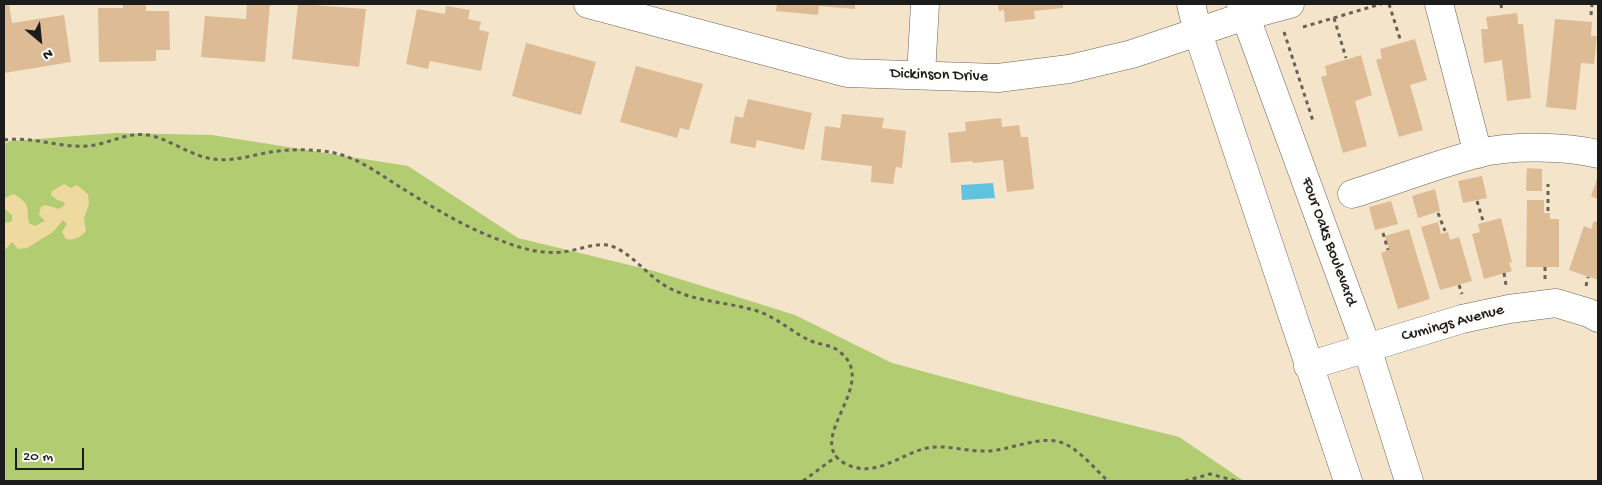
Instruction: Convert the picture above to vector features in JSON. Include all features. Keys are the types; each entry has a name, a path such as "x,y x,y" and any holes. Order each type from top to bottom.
{"street":[{"name":"Dickinson Drive","path":"588,4 847,73 998,78 1069,69 1132,54 1198,33 1243,10 1294,21"},
{"path":"921,75 924,4"},
{"path":"1191,4 1198,33 1348,481"},
{"path":"1439,4 1478,154"},
{"name":"Four Oaks Boulevard","path":"1243,10 1366,348 1409,481"},
{"path":"1352,194 1478,154 1513,149 1582,150 1598,154"},
{"name":"Cumings Avenue","path":"1308,366 1462,319 1556,302 1598,318"}],"path":[{"path":"1284,32 1294,21 1334,18 1381,4"},
{"path":"1389,4 1401,42"},
{"path":"1501,4 1502,11"},
{"path":"1591,15 1592,4"},
{"path":"1334,18 1346,58"},
{"path":"4,140 21,138 74,146 92,146 138,134 154,136 196,155 214,160 293,150 332,153 359,161 413,195 477,230 516,246 539,252 561,252 607,245 633,258 648,275 671,289 713,303 756,310 770,316 810,340 828,345 843,353 850,366 853,384 850,397 832,433 833,448 837,456 846,464 860,469 879,467 930,448 1000,451 1044,441 1056,441 1068,445 1108,481"},
{"path":"1548,184 1548,211"},
{"path":"1477,201 1484,221"},
{"path":"1438,213 1445,231"},
{"path":"1383,233 1388,250"},
{"path":"1545,267 1545,284"},
{"path":"1504,274 1507,288"},
{"path":"1584,290 1588,277"},
{"path":"803,481 837,456"},
{"path":"1185,481 1210,474 1236,481"}],"green space":[{"path":"116,133 212,135 408,166 518,238 654,271 795,315 892,363 1179,437 1244,481 4,481 4,144 10,141"}],"sand":[{"path":"64,184 71,188 77,185 88,194 89,204 84,218 86,231 77,238 66,239 62,232 67,224 63,220 53,232 27,248 18,249 12,242 4,251 4,223 12,220 12,215 4,208 4,198 14,194 23,201 27,206 29,223 35,226 45,221 39,215 41,207 45,205 59,209 65,205 64,202 57,200 51,195 52,191"}],"water":[{"path":"993,183 995,198 962,200 961,185"}],"building":[{"path":"4,4 9,4 12,23 64,15 71,62 4,73"},
{"path":"123,4 146,4 146,11 169,11 170,50 156,50 156,61 99,62 98,8 123,8"},
{"path":"247,4 270,4 265,62 201,57 205,16 246,19"},
{"path":"298,4 366,9 359,67 292,59"},
{"path":"777,4 855,4 855,9 819,6 818,15 776,11"},
{"path":"998,4 1063,4 1063,8 1034,11 1035,19 1005,22 1004,10 999,11"},
{"path":"446,6 470,10 468,19 481,22 479,30 489,32 481,71 430,61 428,69 406,64 417,9 445,14"},
{"path":"1517,13 1518,24 1523,24 1531,98 1507,101 1502,60 1484,63 1481,29 1488,29 1486,17"},
{"path":"1555,19 1592,22 1591,36 1597,36 1594,64 1581,63 1576,110 1546,107"},
{"path":"1415,39 1427,80 1410,85 1423,130 1399,137 1376,60 1382,58 1380,49"},
{"path":"526,43 596,62 581,115 512,96"},
{"path":"1361,55 1372,95 1355,101 1367,146 1343,153 1321,77 1327,75 1325,66"},
{"path":"636,66 703,84 689,130 680,128 677,138 620,122"},
{"path":"748,99 812,113 804,150 757,140 755,148 730,143 735,116 743,118"},
{"path":"842,114 884,118 882,128 906,131 902,168 896,167 893,184 871,182 872,166 821,160 825,126 840,128"},
{"path":"1001,118 1002,127 1019,125 1021,137 1028,137 1034,189 1007,192 1003,160 951,163 948,133 966,131 965,122"},
{"path":"1527,168 1542,169 1542,191 1526,191"},
{"path":"1482,176 1487,198 1463,203 1458,181"},
{"path":"1598,176 1598,199 1591,196"},
{"path":"1435,189 1440,211 1418,218 1412,196"},
{"path":"1527,200 1544,200 1544,213 1550,213 1550,219 1559,219 1559,267 1526,267"},
{"path":"1391,201 1398,224 1375,230 1369,207"},
{"path":"1501,218 1512,262 1509,263 1512,271 1484,279 1472,234 1480,232 1478,224"},
{"path":"1594,221 1598,222 1598,280 1569,270 1584,226 1591,229"},
{"path":"1438,222 1441,234 1448,232 1450,240 1459,237 1472,281 1440,290 1421,227"},
{"path":"1409,229 1430,299 1398,309 1381,253 1389,250 1385,236"}]}
